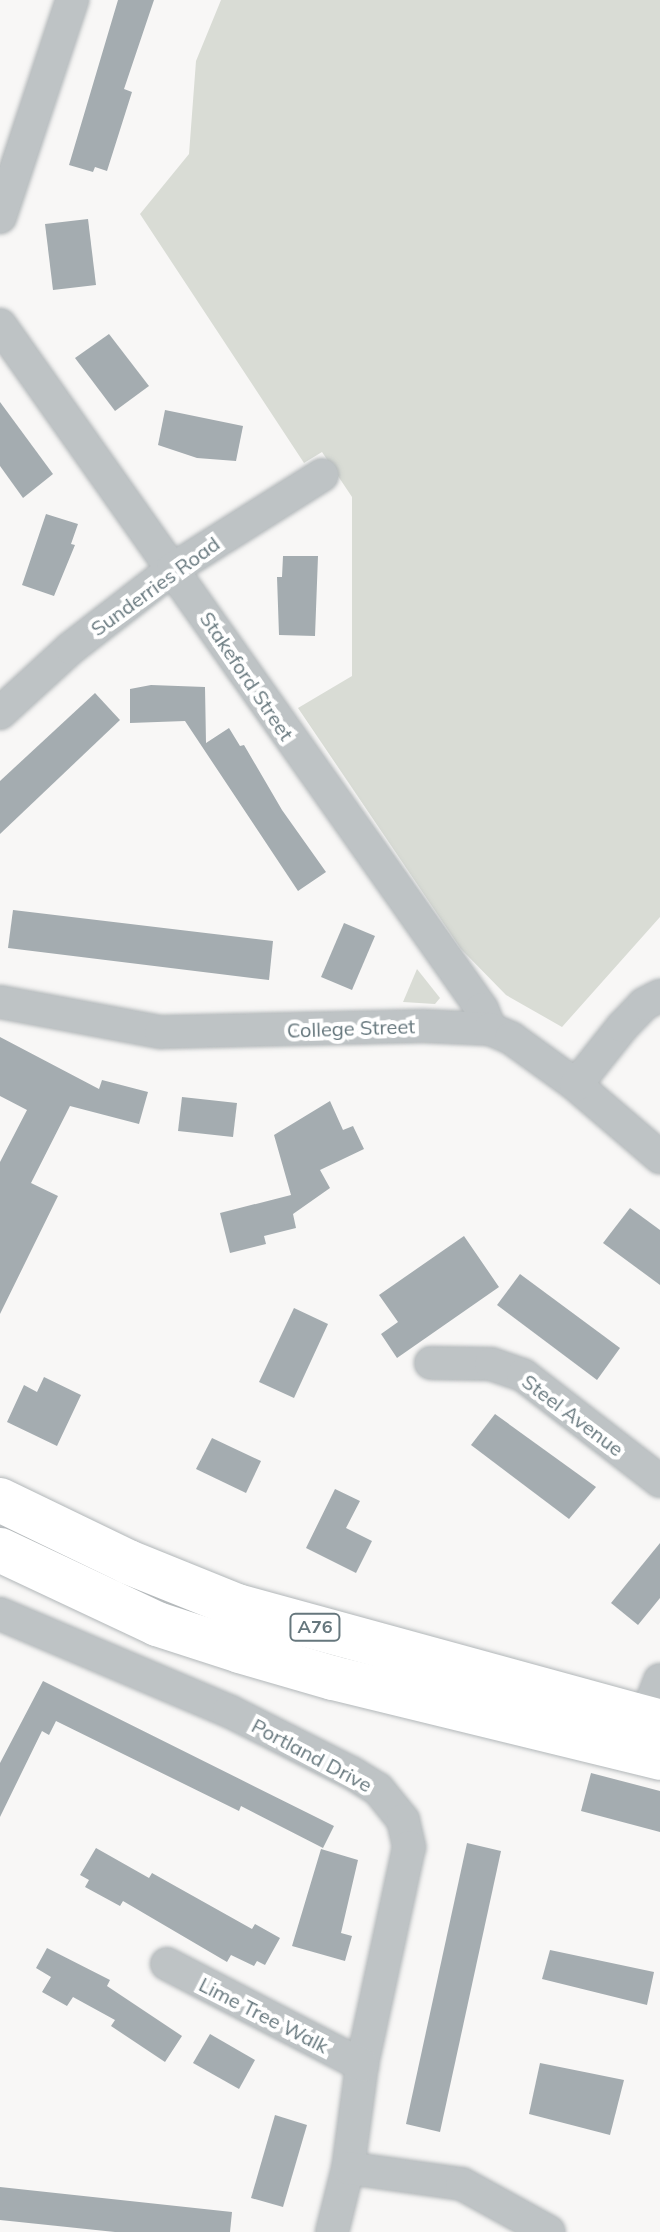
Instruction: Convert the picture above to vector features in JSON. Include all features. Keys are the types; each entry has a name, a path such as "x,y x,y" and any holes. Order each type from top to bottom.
{"main road":[{"name":"A76","path":"0,1500 128,1562 237,1606 651,1726"},
{"name":"A76","path":"0,1550 157,1624 333,1678 651,1726"}],"street":[{"path":"0,217 72,0"},
{"name":"Stakeford Street","path":"0,325 482,1009 490,1029"},
{"name":"Sunderries Road","path":"0,713 71,648 173,569 322,475"},
{"path":"576,1085 623,1026 644,1004 660,996"},
{"name":"College Street","path":"0,1002 161,1032 423,1026 490,1029 511,1038 576,1085 660,1157"},
{"name":"Steel Avenue","path":"431,1363 491,1364 523,1375 660,1481"},
{"name":"Portland Drive","path":"0,1614 229,1711 352,1773 378,1789 403,1820 409,1847 362,2065 348,2168 332,2232"},
{"name":"Lime Tree Walk","path":"167,1964 362,2065"},
{"path":"348,2168 462,2184 549,2232"}],"shaded area":[{"path":"221,0 660,0 660,917 562,1027 506,995 461,949 298,708 352,676 352,497 322,452 304,463 140,214 189,154 196,61"},
{"path":"417,969 440,998 435,1004 403,1002"}],"building":[{"path":"118,0 154,0 124,89 132,92 107,171 95,167 93,172 69,165"},
{"path":"88,219 96,285 53,290 45,224"},
{"path":"109,334 149,386 115,411 75,358"},
{"path":"0,402 53,474 23,498 0,466"},
{"path":"165,410 243,426 236,461 197,458 158,445"},
{"path":"46,514 78,524 71,544 75,545 54,596 22,585"},
{"path":"283,556 318,556 315,636 279,635 277,577 282,577"},
{"path":"151,685 205,687 206,743 229,728 240,746 244,745 282,810 326,872 298,891 185,721 130,723 130,689"},
{"path":"95,693 120,720 0,834 0,781"},
{"path":"13,910 273,941 269,980 8,948"},
{"path":"344,923 375,936 352,990 321,977"},
{"path":"0,1037 99,1089 102,1080 148,1092 139,1124 70,1106 31,1183 58,1196 0,1314 0,1162 27,1110 0,1096"},
{"path":"182,1097 237,1103 233,1137 178,1131"},
{"path":"330,1101 343,1130 353,1126 364,1149 320,1170 330,1188 293,1214 296,1228 264,1236 266,1244 230,1253 220,1213 291,1195 274,1135"},
{"path":"630,1208 660,1230 660,1285 603,1243"},
{"path":"464,1236 499,1287 397,1358 381,1334 398,1322 379,1295"},
{"path":"520,1274 620,1348 597,1380 497,1305"},
{"path":"294,1308 328,1324 294,1398 259,1382"},
{"path":"44,1377 81,1395 57,1446 7,1422 24,1385 37,1392"},
{"path":"495,1414 596,1487 569,1519 471,1445"},
{"path":"212,1438 261,1461 246,1493 196,1469"},
{"path":"335,1489 360,1501 346,1528 372,1541 356,1573 306,1548"},
{"path":"660,1543 660,1598 638,1625 611,1603"},
{"path":"43,1681 334,1826 323,1848 241,1806 239,1811 56,1721 49,1735 42,1731 0,1817 0,1763"},
{"path":"591,1773 660,1791 660,1832 581,1811"},
{"path":"467,1843 501,1851 440,2132 406,2124"},
{"path":"96,1848 149,1878 152,1873 252,1929 255,1924 280,1938 265,1965 257,1961 254,1966 231,1955 227,1962 123,1901 120,1906 85,1887 89,1880 80,1875"},
{"path":"321,1849 358,1860 341,1933 352,1936 345,1961 292,1946"},
{"path":"47,1948 110,1980 107,1986 182,2036 165,2062 111,2026 115,2020 73,1997 67,2006 42,1992 51,1977 36,1968"},
{"path":"550,1950 654,1972 647,2005 542,1979"},
{"path":"210,2034 255,2060 239,2089 193,2063"},
{"path":"540,2063 624,2080 610,2135 529,2114"},
{"path":"275,2115 307,2125 283,2207 251,2198"},
{"path":"0,2187 232,2212 230,2232 115,2232 0,2220"}]}
